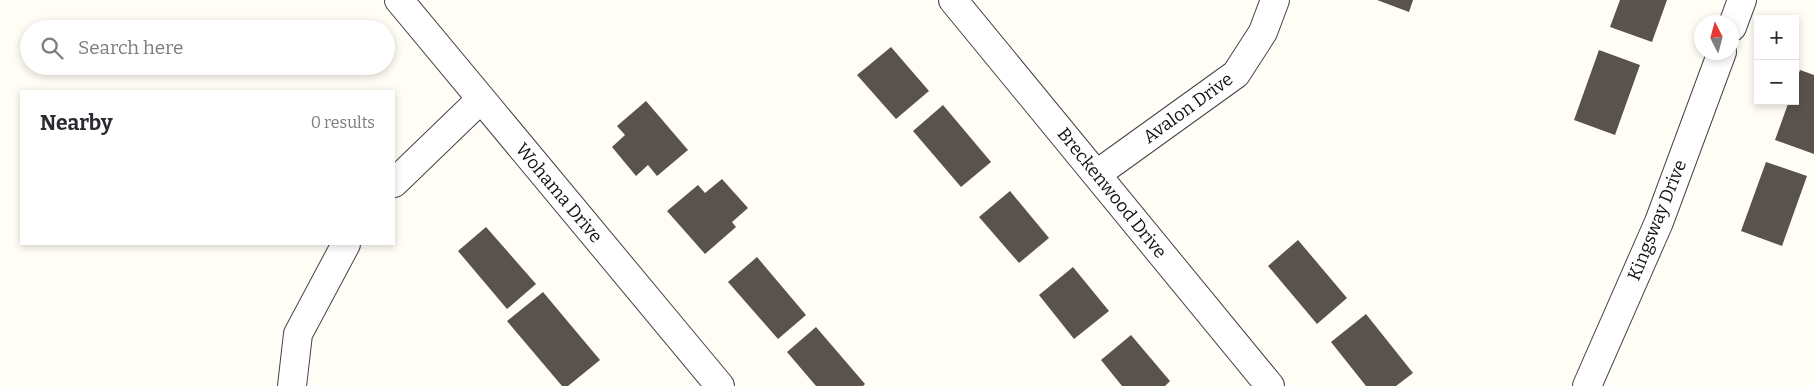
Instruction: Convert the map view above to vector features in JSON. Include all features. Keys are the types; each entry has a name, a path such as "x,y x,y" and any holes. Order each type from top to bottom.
{"street":[{"name":"Wohama Drive","path":"399,0 720,386"},
{"name":"Breckenwood Drive","path":"953,0 1098,174 1270,386"},
{"name":"Avalon Drive","path":"1098,174 1236,74 1263,32 1276,0"},
{"path":"1736,15 1742,0"},
{"name":"Kingsway Drive","path":"1587,386 1659,222 1719,60"},
{"path":"395,182 481,99"},
{"path":"292,386 298,334 345,245"}],"building":[{"path":"1377,0 1413,0 1409,12"},
{"path":"1620,0 1667,0 1652,42 1610,27"},
{"path":"891,47 929,91 896,119 857,75"},
{"path":"1599,50 1640,65 1615,135 1574,120"},
{"path":"1800,70 1814,75 1814,154 1775,140 1788,105 1799,105"},
{"path":"646,101 688,150 657,176 648,165 636,176 612,147 625,135 617,126"},
{"path":"943,105 991,162 961,187 913,131"},
{"path":"1766,162 1807,176 1782,246 1741,231"},
{"path":"722,179 748,208 732,222 736,227 705,254 667,211 698,185 705,193"},
{"path":"1010,191 1049,238 1019,263 979,217"},
{"path":"486,227 536,284 507,309 458,251"},
{"path":"1298,240 1347,298 1317,324 1268,266"},
{"path":"757,257 806,315 778,339 728,282"},
{"path":"1073,267 1109,311 1074,339 1039,295"},
{"path":"543,292 600,360 568,386 562,386 507,321"},
{"path":"1366,314 1413,373 1396,386 1366,386 1331,342"},
{"path":"816,327 865,384 863,386 816,386 787,352"},
{"path":"1131,335 1170,381 1165,386 1122,386 1101,360"}]}
